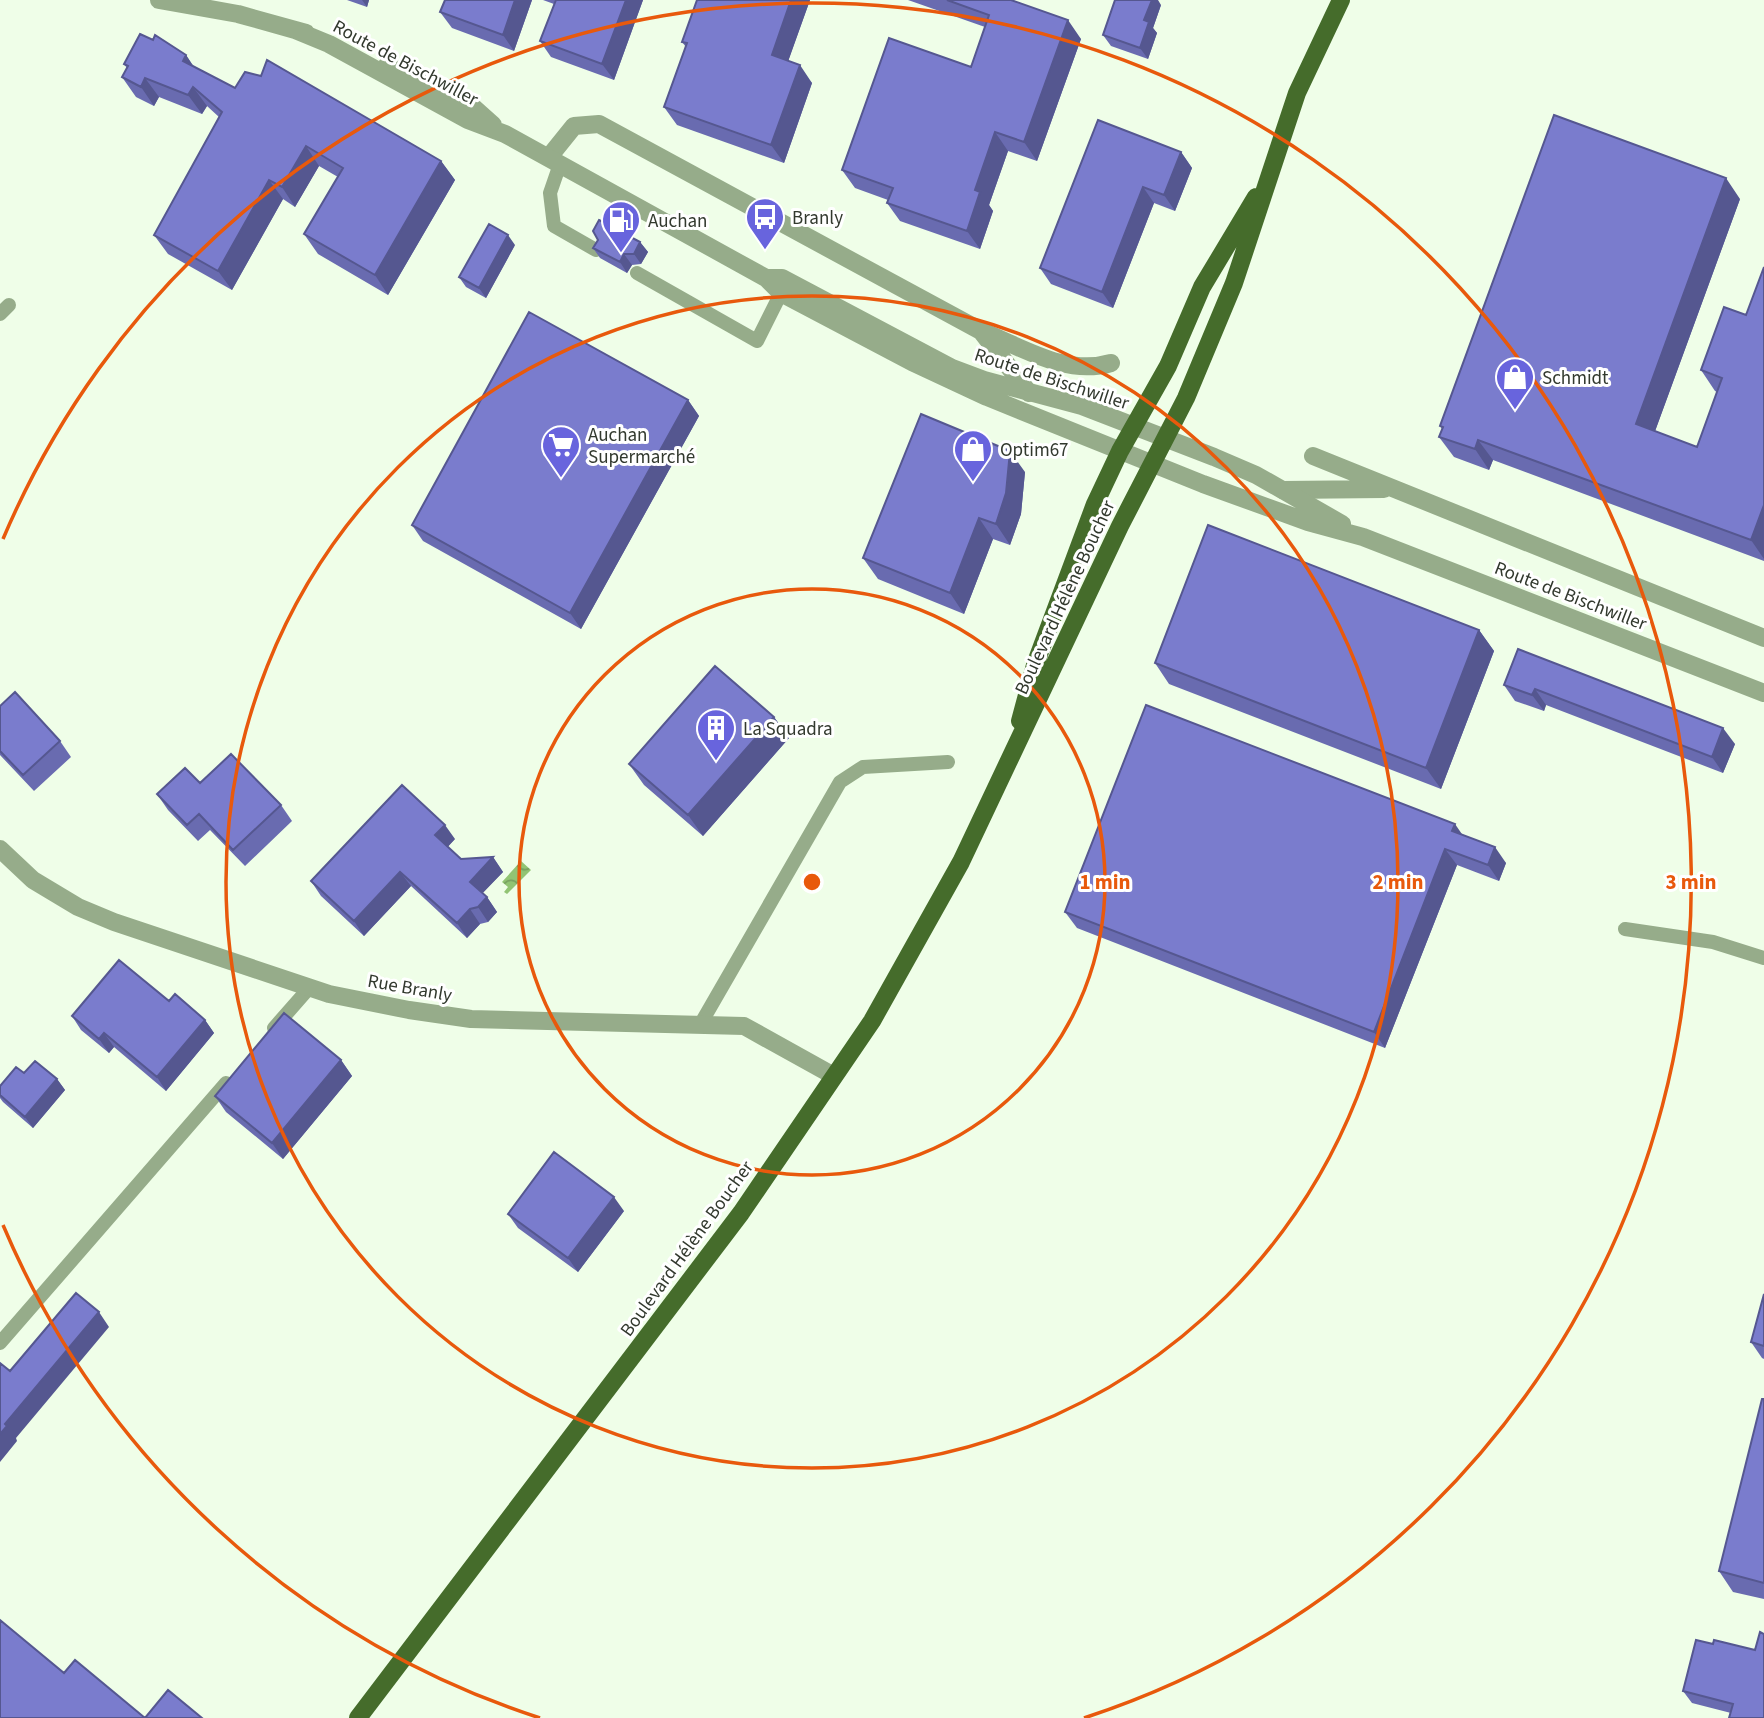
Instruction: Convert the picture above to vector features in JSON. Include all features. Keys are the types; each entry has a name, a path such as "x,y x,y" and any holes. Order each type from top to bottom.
{"main road":[{"path":"1276,155 1297,93 1341,0"},
{"name":"Boulevard Hélène Boucher","path":"1004,775 1035,665 1095,504 1120,450 1168,366 1202,287 1257,196 1276,155"},
{"name":"Boulevard Hélène Boucher","path":"358,1718 741,1213 880,1007 961,862 1152,463 1186,398 1234,283 1276,155"}],"street":[{"name":"Route de Bischwiller","path":"159,0 238,14 295,30 353,50 447,93 474,108 498,130 955,383 1152,463 1308,522 1363,537 1764,693"},
{"name":"Route de Bischwiller","path":"554,161 575,125 599,124 981,331 1071,367 1095,368 1111,363"},
{"name":"Route de Bischwiller","path":"776,283 952,368 1029,393 1082,405 1256,475 1363,537"},
{"path":"981,331 1029,393"},
{"path":"1313,456 1764,638"},
{"path":"1283,490 1391,489"},
{"name":"Rue Branly","path":"0,849 33,880 78,907 114,922 310,987 409,1010 471,1019 744,1026 834,1076"}],"lane":[{"path":"554,161 550,192 554,226 596,250"},
{"path":"637,273 757,341 776,283"},
{"path":"701,1025 840,782 863,767 948,762"},
{"path":"1625,929 1713,942 1764,958"},
{"path":"264,1040 310,987"},
{"path":"0,1343 237,1071"}],"water":[{"path":"521,861 531,870 507,894 504,892 508,887 502,882"}],"building":[{"path":"445,0 515,0 503,35 440,12"},
{"path":"556,0 626,0 602,64 540,41"},
{"path":"697,0 791,0 772,55 800,65 771,145 664,107 687,43 682,42"},
{"path":"947,0 1011,0 1068,20 1024,142 995,132 975,190 980,192 967,231 887,203 893,188 842,170 889,38 971,67 989,15"},
{"path":"1115,0 1152,0 1144,20 1149,22 1140,48 1103,35"},
{"path":"140,34 153,40 155,35 186,55 183,61 235,88 245,72 261,76 267,60 441,161 375,275 304,234 343,168 306,146 282,187 269,180 218,271 154,235 222,112 193,87 188,95 145,78 141,87 122,77 128,66 124,64"},
{"path":"1554,115 1726,178 1636,424 1697,447 1722,378 1701,370 1724,307 1746,315 1764,267 1764,505 1751,540 1478,440 1475,449 1439,437 1443,427 1440,426"},
{"path":"1098,120 1181,152 1164,195 1143,187 1102,292 1040,268"},
{"path":"599,220 640,242 634,254 624,254 620,262 593,248 598,240 593,231"},
{"path":"489,224 508,235 479,288 459,277"},
{"name":"Auchan Supermarché","path":"529,312 688,400 570,613 412,525"},
{"path":"921,414 1010,451 1006,493 996,524 979,518 950,593 863,558"},
{"path":"1208,525 1479,630 1426,768 1155,663"},
{"path":"1518,649 1723,728 1712,757 1535,689 1532,695 1504,685"},
{"name":"La Squadra","path":"715,666 774,717 688,815 629,764"},
{"path":"15,692 60,741 23,775 0,751 0,706"},
{"path":"1146,705 1455,824 1452,831 1495,847 1488,865 1445,849 1374,1032 1065,912"},
{"path":"231,754 281,805 233,850 199,814 187,825 157,794 185,768 200,783"},
{"path":"402,785 445,825 435,835 461,859 493,857 470,882 487,897 457,923 400,872 354,921 311,881"},
{"path":"119,960 169,1001 175,994 205,1020 157,1077 104,1033 99,1039 72,1016"},
{"path":"284,1013 341,1060 272,1143 215,1096"},
{"path":"35,1061 57,1079 25,1117 0,1095 0,1086 16,1067 24,1073"},
{"path":"554,1152 614,1197 568,1258 508,1214"},
{"path":"76,1293 99,1312 5,1424 7,1426 0,1434 0,1363 10,1371"},
{"path":"1764,1294 1764,1346 1751,1342"},
{"path":"1764,1399 1764,1583 1719,1571"},
{"path":"0,1620 64,1673 75,1660 145,1718 0,1718"},
{"path":"1760,1632 1764,1634 1764,1718 1729,1718 1733,1704 1683,1691 1696,1640 1713,1644 1714,1640 1755,1650"},
{"path":"168,1690 202,1718 145,1718"}],"place":[{"name":"Branly","path":"765,251"},
{"name":"Auchan","path":"621,254"},
{"name":"Schmidt","path":"1515,411"},
{"name":"Auchan Supermarché","path":"561,479"},
{"name":"Optim67","path":"973,483"},
{"name":"La Squadra","path":"716,762"}]}
